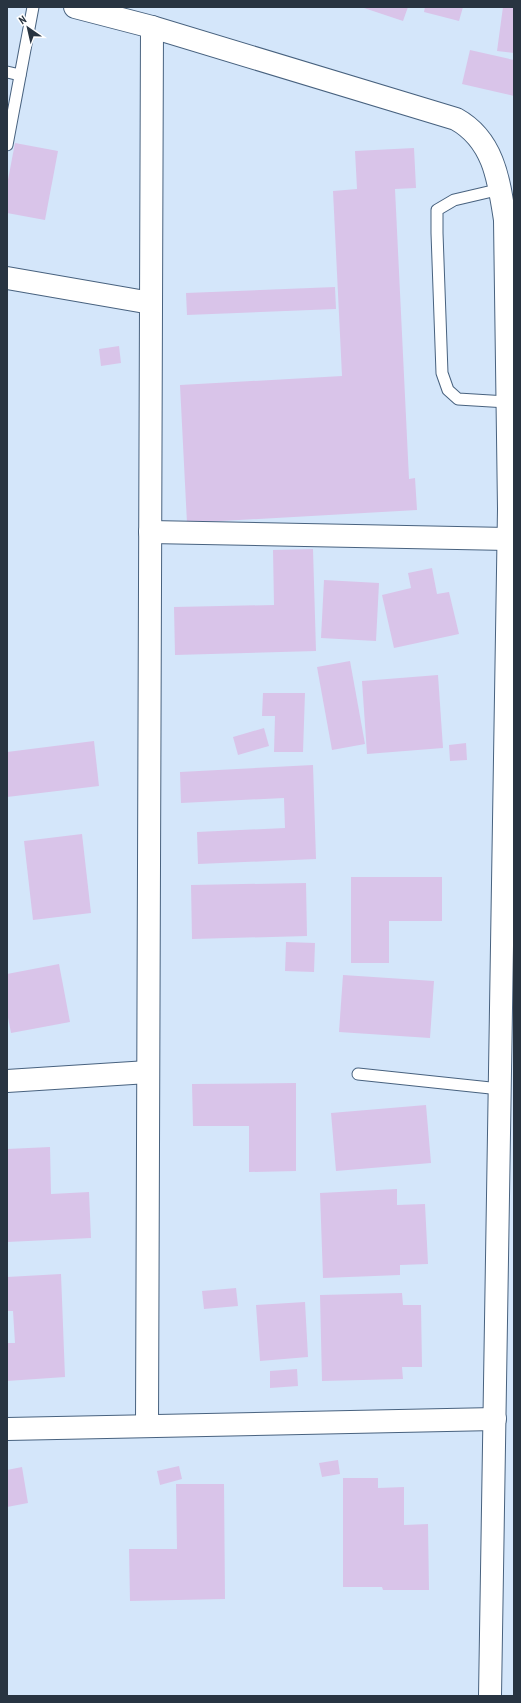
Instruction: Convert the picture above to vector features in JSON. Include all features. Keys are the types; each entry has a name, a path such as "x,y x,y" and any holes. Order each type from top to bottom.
{"street":[{"path":"75,7 152,27 456,119 469,126 482,142 493,163 501,189 505,220 507,402 511,509 508,539 490,1696"},
{"path":"147,1425 152,27"},
{"path":"7,278 151,303"},
{"path":"150,532 508,539"},
{"path":"7,1082 148,1072"},
{"path":"7,1429 494,1419"}],"lane":[{"path":"7,145 33,7"},
{"path":"7,72 20,75"},
{"path":"501,189 454,200 437,210 437,233 442,373 448,390 458,399 507,402"},
{"path":"358,1074 500,1089"}],"building":[{"path":"361,7 408,7 403,21"},
{"path":"425,7 463,7 459,21 424,12"},
{"path":"503,7 514,7 514,53 497,51"},
{"path":"470,50 514,60 514,96 462,84"},
{"path":"15,143 58,151 45,220 7,213 7,185"},
{"path":"414,148 416,188 395,189 409,479 415,478 417,510 187,523 180,385 342,376 333,191 357,189 355,151"},
{"path":"335,287 336,309 187,315 186,293"},
{"path":"119,346 121,363 101,366 99,349"},
{"path":"313,549 316,651 175,655 174,607 274,605 273,550"},
{"path":"432,568 437,594 449,592 459,634 394,648 382,595 411,588 408,573"},
{"path":"324,580 379,583 376,641 321,638"},
{"path":"350,661 365,744 332,750 317,667"},
{"path":"438,675 443,748 367,754 362,681"},
{"path":"263,693 305,693 303,752 274,752 275,716 262,716"},
{"path":"264,728 269,746 238,755 233,737"},
{"path":"94,741 99,786 7,797 7,752"},
{"path":"466,743 467,760 450,761 449,745"},
{"path":"313,765 316,859 198,864 197,832 285,828 284,798 181,803 180,772"},
{"path":"82,834 91,913 33,920 24,841"},
{"path":"351,877 442,877 442,921 389,921 389,963 351,963"},
{"path":"306,883 307,936 192,939 191,885"},
{"path":"286,942 315,943 314,972 285,971"},
{"path":"59,964 70,1022 11,1033 7,1012 7,974"},
{"path":"343,975 434,981 430,1038 339,1032"},
{"path":"296,1083 296,1171 249,1172 249,1126 193,1126 192,1084"},
{"path":"426,1105 431,1163 336,1171 331,1113"},
{"path":"50,1147 51,1194 89,1192 91,1238 7,1242 7,1149"},
{"path":"397,1189 397,1205 425,1204 428,1264 400,1265 400,1275 323,1278 320,1193"},
{"path":"61,1274 65,1377 7,1381 7,1343 15,1343 13,1311 7,1311 7,1277"},
{"path":"236,1288 238,1306 204,1309 202,1291"},
{"path":"402,1293 403,1305 421,1305 422,1367 402,1367 403,1379 322,1381 320,1295"},
{"path":"305,1302 308,1357 260,1361 256,1305"},
{"path":"297,1369 298,1386 270,1388 270,1371"},
{"path":"338,1460 340,1474 322,1477 319,1463"},
{"path":"179,1466 182,1479 160,1485 157,1471"},
{"path":"22,1467 28,1503 7,1507 7,1470"},
{"path":"343,1478 378,1478 378,1488 404,1487 404,1525 428,1524 429,1590 383,1590 382,1587 343,1587"},
{"path":"176,1484 224,1484 225,1599 130,1601 129,1549 177,1549"}]}
